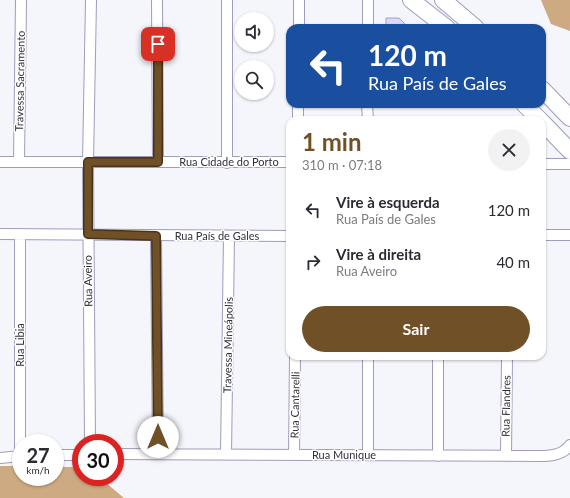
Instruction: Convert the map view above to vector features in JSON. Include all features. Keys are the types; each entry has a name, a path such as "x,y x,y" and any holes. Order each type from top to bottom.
{"main road":[{"path":"411,0 442,24"},
{"path":"443,0 471,24"},
{"path":"546,94 570,118"},
{"path":"528,108 536,116"},
{"path":"546,126 570,151"}],"street":[{"name":"Travessa Sacramento","path":"18,162 20,0"},
{"name":"Rua Aveiro","path":"90,434 88,162 91,0"},
{"path":"157,0 158,162"},
{"path":"227,0 227,163"},
{"path":"299,0 299,24"},
{"path":"368,0 368,24"},
{"name":"Rua Cidade do Porto","path":"0,162 286,162"},
{"path":"546,164 570,164"},
{"name":"Rua País de Gales","path":"0,234 286,236"},
{"name":"Rua Libia","path":"20,234 20,434"},
{"path":"546,235 570,235"},
{"path":"156,236 158,453"},
{"name":"Travessa Mineápolis","path":"226,455 229,236"},
{"name":"Rua Cantarelli","path":"294,455 295,360"},
{"path":"368,360 368,455"},
{"path":"438,360 438,456"},
{"name":"Rua Flandres","path":"506,456 507,360"},
{"name":"Rua Munique","path":"124,454 506,456 554,455 566,450 570,445"},
{"path":"0,458 12,457"}],"shaded area":[{"path":"541,0 570,0 570,31 551,24"},
{"path":"0,466 12,466 12,486 64,486 64,467 72,467 72,486 110,486 124,498 0,498"}],"building":[{"path":"386,18 399,18 405,24 386,24"}],"route":[{"path":"158,44 158,162 88,162 88,234 156,236 158,437"}]}
